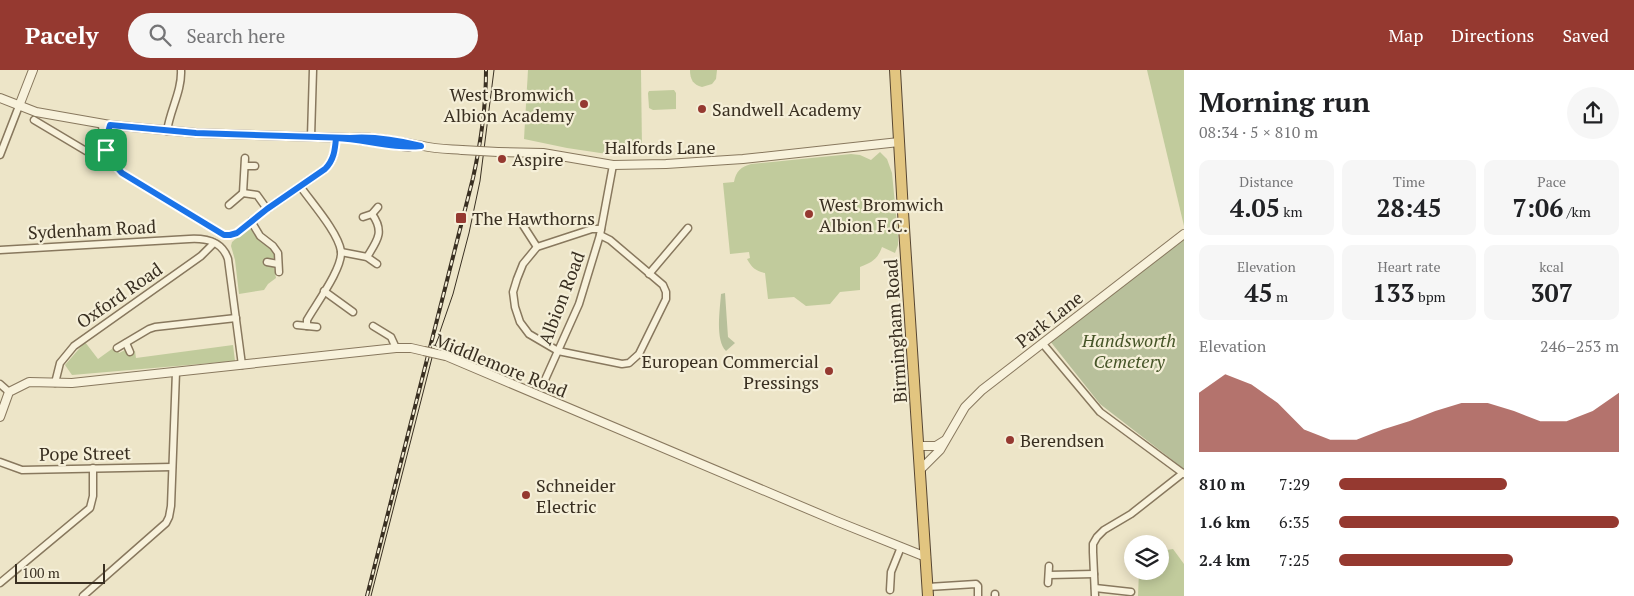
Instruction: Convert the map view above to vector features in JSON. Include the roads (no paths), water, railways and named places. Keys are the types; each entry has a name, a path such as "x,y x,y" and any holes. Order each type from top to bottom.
{"highway":[{"name":"Birmingham Road","path":"895,70 928,592"}],"street":[{"path":"0,156 33,70"},
{"path":"167,131 168,119 181,85 181,70"},
{"path":"312,137 314,70"},
{"name":"Halfords Lane","path":"0,98 36,112 106,125 167,131 380,138 421,146 462,150 543,153 613,165 724,161 899,142"},
{"path":"34,120 50,125 86,151 106,150"},
{"path":"106,125 103,139 106,150 113,163 122,173 224,235 237,233 330,163 335,150 336,138"},
{"path":"229,205 243,193 245,158"},
{"name":"Albion Road","path":"544,382 579,304 601,232 613,165"},
{"path":"245,166 256,166"},
{"path":"300,186 332,230 341,252 336,272 307,320 307,326"},
{"path":"243,193 257,195 267,209"},
{"path":"363,217 372,214 378,207"},
{"path":"367,257 380,234 379,227 372,214"},
{"path":"519,219 536,247"},
{"path":"251,221 260,236 273,246 278,253 279,272"},
{"path":"649,274 688,228"},
{"path":"592,229 601,232 663,284 666,292 666,299 639,354 628,363 622,364 558,351 528,334 520,322 515,307 514,292 517,279 523,264 536,247 592,229"},
{"name":"Park Lane","path":"921,470 934,458 965,407 982,390 1184,234"},
{"name":"Sydenham Road","path":"0,250 202,238 214,243"},
{"path":"214,243 222,248 228,260 242,365"},
{"name":"Oxford Road","path":"55,382 60,363 78,342 201,256 214,243"},
{"path":"341,252 367,257 377,264"},
{"path":"267,262 278,264"},
{"path":"324,291 353,312"},
{"path":"117,348 155,327 236,318"},
{"path":"298,325 317,327"},
{"path":"373,326 391,337 396,348"},
{"path":"126,343 130,352"},
{"path":"1043,344 1100,412 1183,474 1131,514 1104,530 1093,544 1094,592 1123,588 1131,592"},
{"name":"Middlemore Road","path":"9,392 29,382 72,383 396,348 424,350 446,356 926,557"},
{"path":"83,596 166,523 169,518 176,372"},
{"path":"0,384 9,392 0,417"},
{"path":"919,446 936,446 946,440"},
{"name":"Pope Street","path":"0,462 22,470 172,467"},
{"path":"0,583 90,508 93,502 93,468"},
{"path":"890,590 890,572 900,547"},
{"path":"1048,583 1049,566"},
{"path":"1049,575 1094,574"},
{"path":"928,592 976,584 978,586 978,596"}],"tram line":[{"path":"371,596 435,346 453,294 469,233 480,181 494,70"}],"railway":[{"path":"367,596 473,178 483,124 486,70"}],"place":[{"name":"West Bromwich Albion Academy","path":"584,104"},
{"name":"Sandwell Academy","path":"702,109"},
{"name":"Aspire","path":"502,159"},
{"name":"West Bromwich Albion F.C.","path":"809,214"},
{"name":"The Hawthorns","path":"461,218"},
{"name":"European Commercial Pressings","path":"829,371"},
{"name":"Berendsen","path":"1010,440"},
{"name":"Schneider Electric","path":"526,495"}],"park label":[{"name":"Handsworth Cemetery","path":"1129,350"}]}
